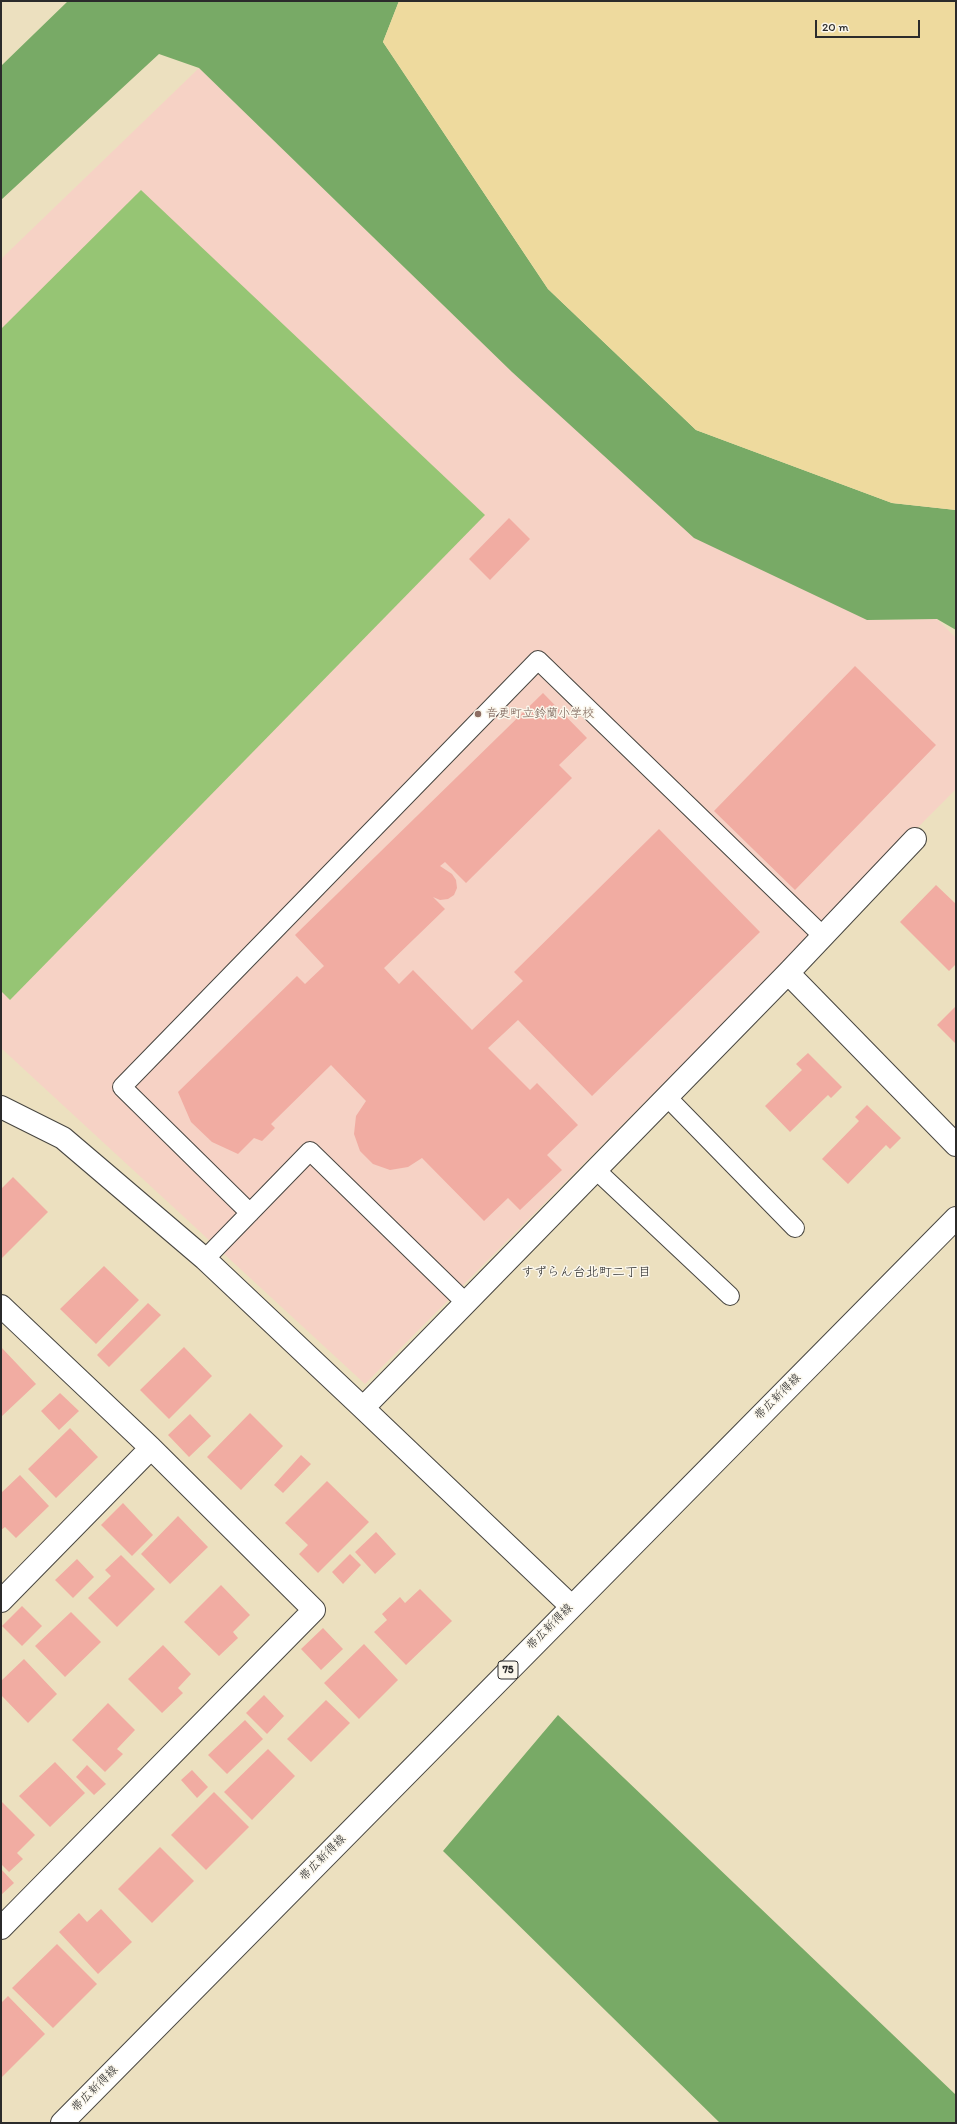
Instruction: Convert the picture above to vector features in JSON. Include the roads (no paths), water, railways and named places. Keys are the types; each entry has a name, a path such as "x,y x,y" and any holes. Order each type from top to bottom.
{"street":[{"path":"363,1408 788,973 915,839"},
{"path":"788,973 956,1145"},
{"path":"1,1107 63,1138 205,1259 571,1606"},
{"name":"帯広新得線","path":"62,2123 571,1606 956,1218"},
{"path":"1,1306 151,1448 314,1610 1,1928"},
{"path":"1,1601 151,1448"}],"lane":[{"path":"250,1213 122,1088 538,660 823,936"},
{"path":"667,1097 795,1228"},
{"path":"205,1259 310,1151 466,1302"},
{"path":"596,1170 730,1296"}],"place":[{"name":"音更町立鈴蘭小学校","path":"478,714"}],"district":[{"name":"すずらん台北町二丁目","path":"586,1273"}]}
